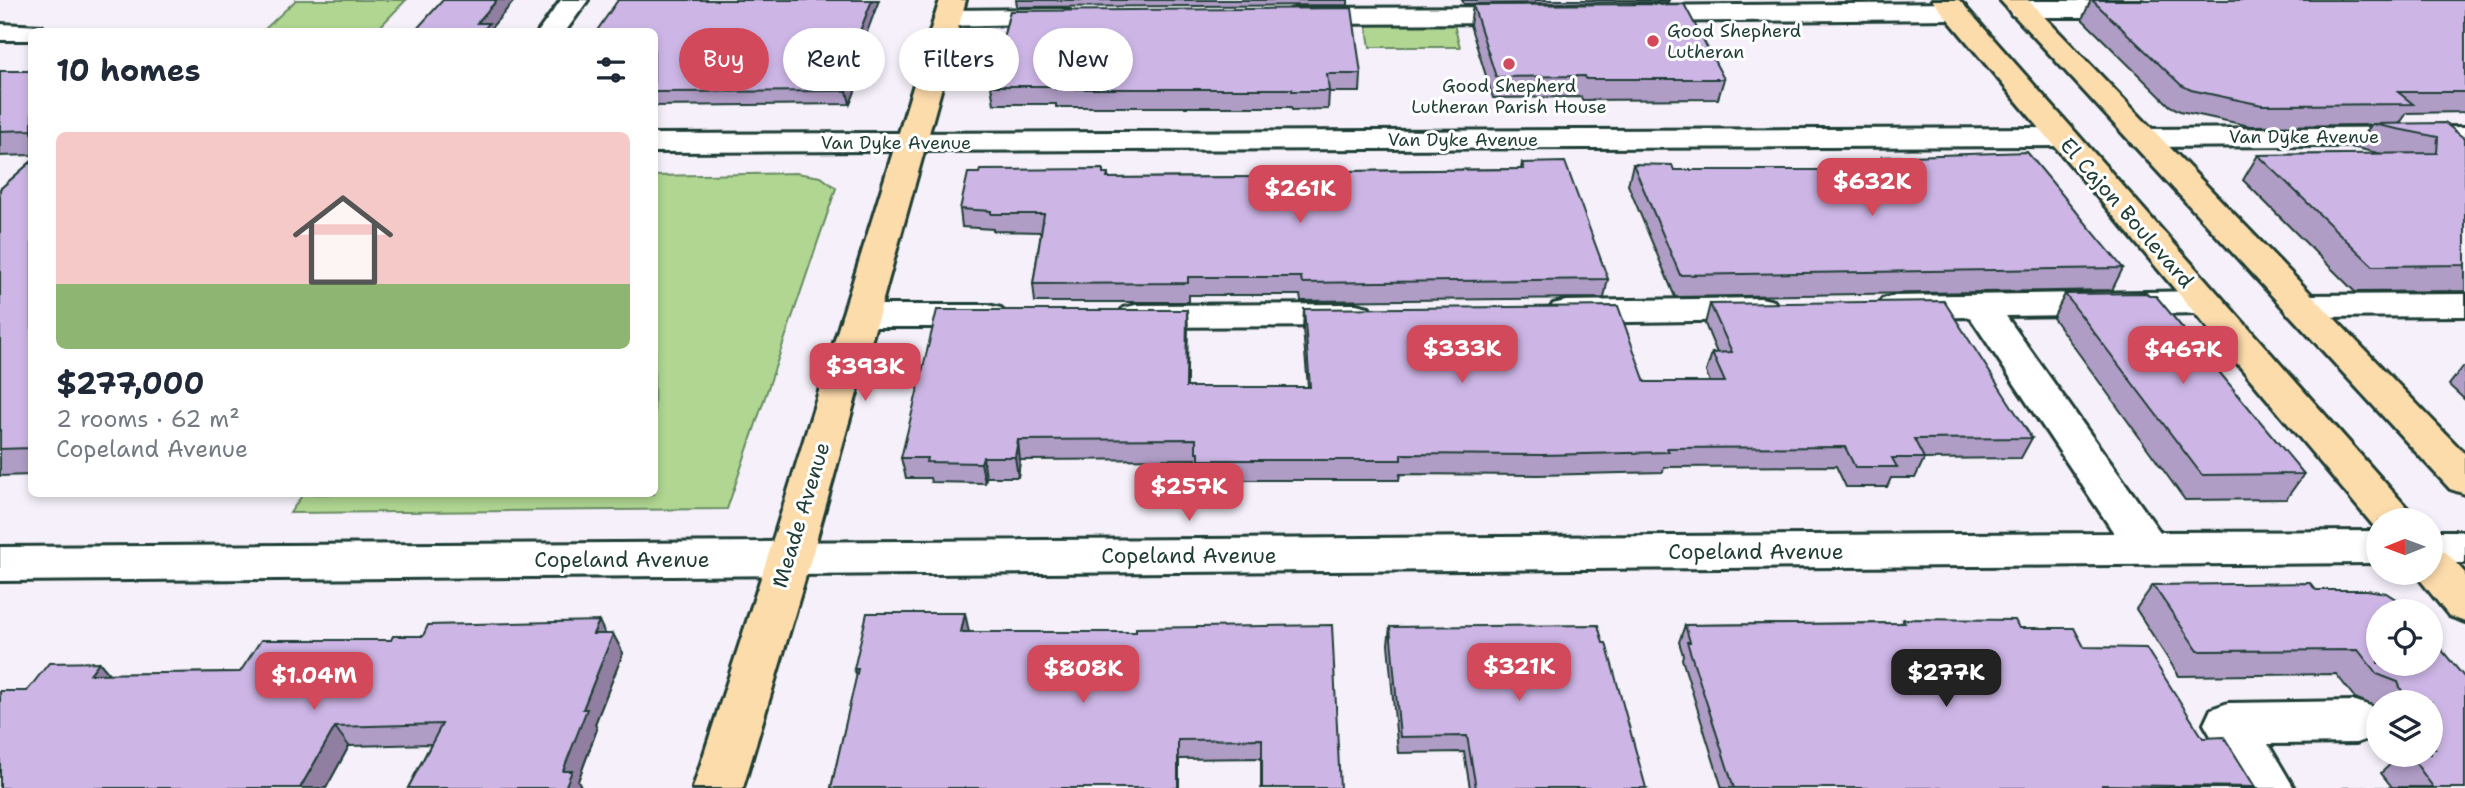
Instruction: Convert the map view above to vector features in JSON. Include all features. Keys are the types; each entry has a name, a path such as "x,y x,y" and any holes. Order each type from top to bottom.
{"main road":[{"path":"2017,4 2465,479"},
{"name":"El Cajon Boulevard","path":"1950,6 2383,508"},
{"name":"Meade Avenue","path":"718,788 789,559 950,9"},
{"path":"2443,578 2465,604"}],"street":[{"path":"554,28 575,0"},
{"path":"2017,4 2160,9"},
{"path":"1615,14 1950,6"},
{"path":"950,9 1081,17"},
{"path":"1271,16 1546,15"},
{"path":"0,32 28,32"},
{"path":"2428,113 2462,136"},
{"name":"Van Dyke Avenue","path":"658,144 2062,136"},
{"name":"Van Dyke Avenue","path":"2143,138 2462,136"},
{"path":"1856,307 2204,302"},
{"path":"1980,305 2148,549"},
{"path":"2301,306 2465,305"},
{"path":"1540,312 1787,309"},
{"path":"1101,316 1388,315"},
{"path":"860,316 1019,316"},
{"name":"Copeland Avenue","path":"0,564 2366,547"},
{"path":"2443,547 2465,547"},
{"path":"2269,788 2228,724 2356,722"}],"green space":[{"path":"296,0 406,0 379,28 266,28"},
{"path":"1453,21 1460,47 1370,47 1366,22"},
{"path":"796,173 821,177 836,188 727,509 290,513 301,497 658,497 658,176"}],"building":[{"path":"443,0 497,0 477,23 489,23 485,28 418,28"},
{"path":"618,0 872,0 861,28 783,28 783,91 847,91 658,92 658,28 599,28"},
{"path":"2092,0 2465,0 2465,92 2398,92 2413,104 2262,105 2191,90 2181,85"},
{"path":"1684,4 1724,79 1496,77 1473,5"},
{"path":"1352,8 1361,74 1327,74 1329,91 1133,89 1133,28 1033,28 1033,86 1019,86 1019,28 1006,28 1010,11"},
{"path":"0,71 28,71 28,130 0,131"},
{"path":"2445,123 2465,139 2465,265 2373,266 2258,155 2437,153 2438,137 2372,124"},
{"path":"2027,152 2123,268 1680,275 1633,164 1672,165 1674,170 1873,170 1869,163 1886,163 1882,157"},
{"path":"1565,162 1608,279 1302,283 1301,277 1188,277 1188,283 1033,284 1044,214 991,214 991,211 960,209 968,173 979,173 980,170 1103,169 1103,174 1108,174 1107,178 1264,177 1264,172 1524,169 1522,163"},
{"path":"28,164 28,448 0,449 0,189"},
{"path":"2146,293 2156,296 2304,474 2202,475 2065,294"},
{"path":"1944,301 2032,438 1914,439 1924,458 1892,458 1897,467 1855,467 1845,447 1667,448 1669,452 1542,455 1401,454 1401,460 1199,460 1196,439 1018,440 1015,457 983,457 981,463 926,462 927,458 901,458 937,310 1187,310 1186,387 1310,387 1304,309 1618,306 1645,382 1725,382 1712,353 1732,352 1710,304"},
{"path":"2310,583 2316,590 2367,590 2386,593 2396,599 2366,599 2366,660 2358,650 2198,651 2153,585"},
{"path":"867,613 965,613 961,632 1136,632 1136,628 1332,625 1340,788 1262,788 1262,739 1178,740 1178,788 831,788 858,669 854,669"},
{"path":"1903,619 2015,620 2019,628 2074,628 2084,647 2146,648 2203,738 2224,737 2255,787 2102,785 2103,788 1734,788 1687,642 1690,642 1685,625 1905,623"},
{"path":"599,621 593,634 613,634 583,709 587,709 563,771 572,771 565,788 408,788 442,724 335,727 300,788 0,788 0,691 27,691 49,663 99,662 90,674 240,672 261,640 391,640 393,636 423,636 428,625"},
{"path":"1598,625 1603,643 1606,643 1646,788 1476,788 1467,736 1400,737 1390,627"},
{"path":"2443,651 2465,678 2465,788 2342,788 2433,787 2418,767 2443,767 2443,690 2401,690 2398,682 2382,676 2443,676"}],"place":[{"name":"Good Shepherd Lutheran","path":"1653,41"},
{"name":"Good Shepherd Lutheran Parish House","path":"1509,64"}]}
